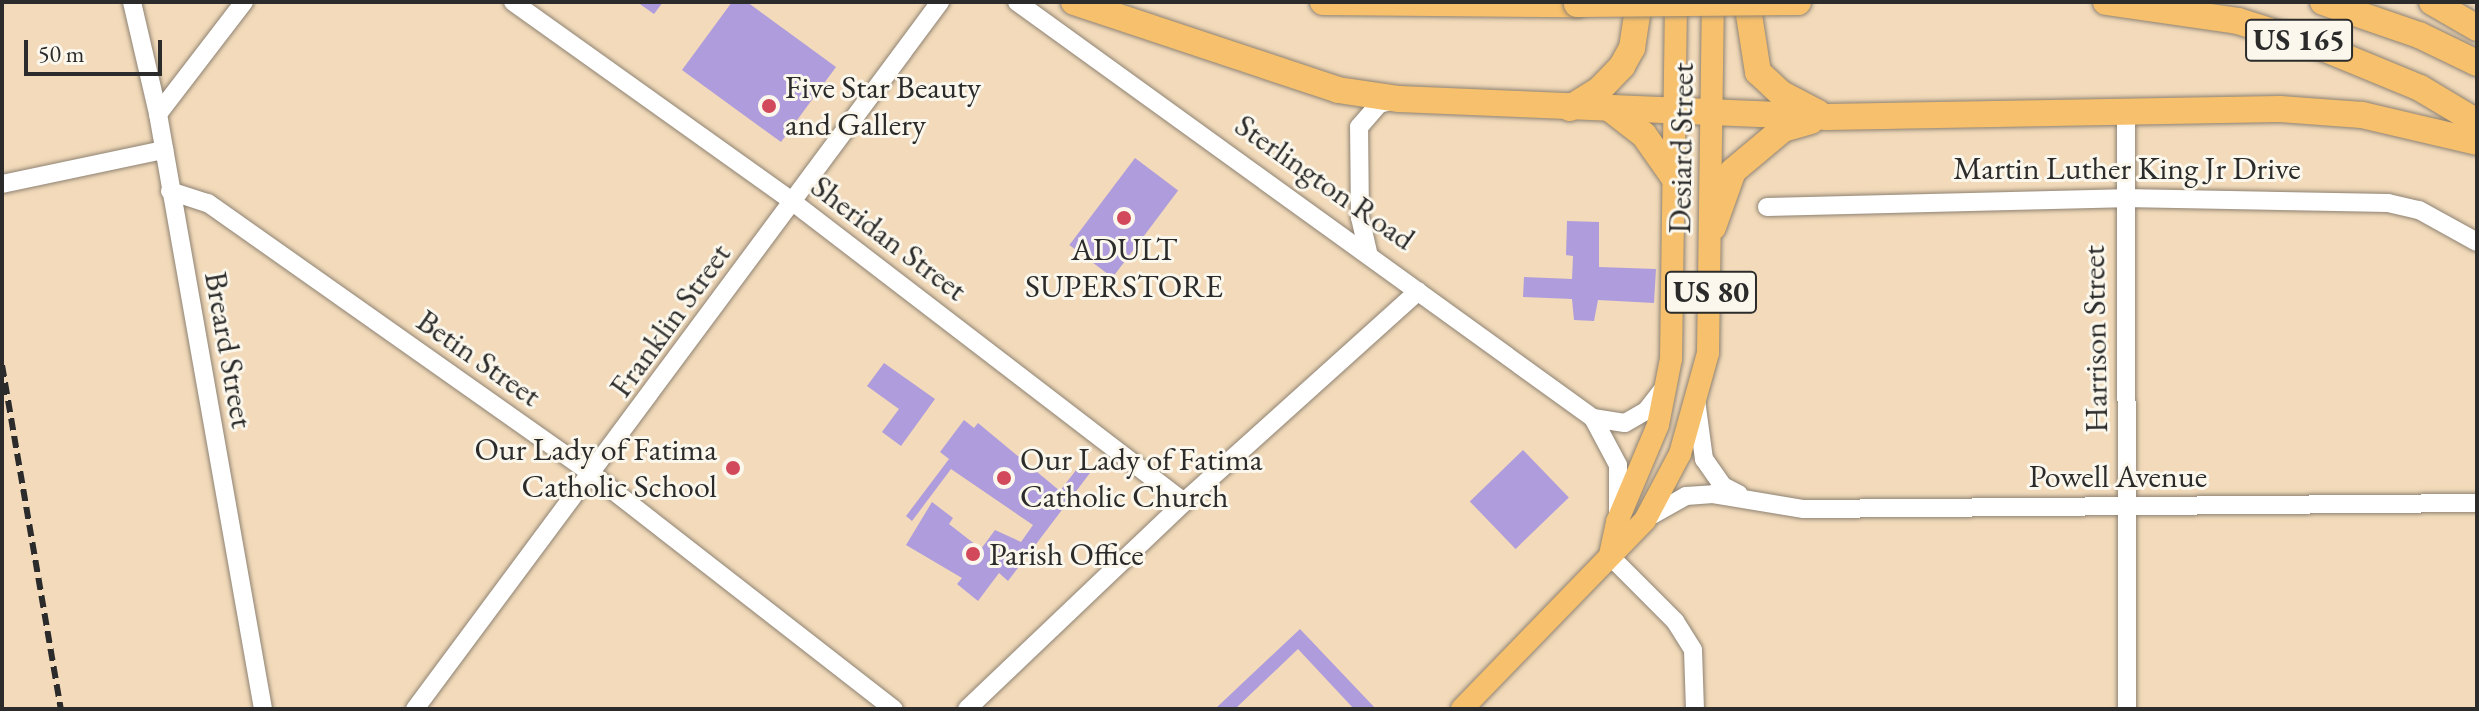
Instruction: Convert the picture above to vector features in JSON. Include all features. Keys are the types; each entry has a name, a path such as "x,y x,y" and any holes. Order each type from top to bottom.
{"highway":[{"path":"1074,2 1338,90 1399,99 1570,108 1678,107 1826,117 2280,109 2362,115 2477,142"},
{"path":"1323,2 1798,2"},
{"path":"1570,108 1600,89 1622,66 1635,38 1639,2"},
{"path":"1747,2 1758,72 1782,94 1826,117"},
{"name":"US 165","path":"2106,2 2238,21 2323,48 2420,88 2477,122"},
{"name":"US 165","path":"2323,2 2419,35 2477,63"},
{"path":"2432,2 2477,28"},
{"path":"1609,108 1644,135 1677,182"},
{"path":"1713,227 1733,171 1753,151 1783,129 1826,117"}],"main road":[{"name":"Desiard Street","path":"1610,556 1617,522 1645,461 1668,381 1677,182 1676,2"},
{"name":"Desiard Street","path":"1610,556 1645,520 1680,454 1708,353 1716,110 1713,2"},
{"name":"US 80","path":"1462,709 1610,556"}],"street":[{"name":"Breard Street","path":"132,2 158,114 263,709"},
{"path":"158,114 244,2"},
{"name":"Sheridan Street","path":"513,2 793,202 1184,502"},
{"name":"Franklin Street","path":"415,709 593,475 940,2"},
{"name":"Sterlington Road","path":"1017,2 1368,252 1593,418 1618,465 1617,522"},
{"path":"1338,90 1355,111 1359,127 1360,218 1368,252"},
{"path":"1359,127 1379,104 1399,99"},
{"name":"Harrison Street","path":"2126,113 2123,198 2127,709"},
{"path":"2,184 164,150"},
{"name":"Betin Street","path":"170,191 208,203 593,475 894,709"},
{"name":"Martin Luther King Jr Drive","path":"1767,207 2123,198 2388,203 2419,210 2477,242"},
{"path":"967,709 1184,502 1418,291"},
{"path":"1593,418 1617,423 1633,419 1668,381"},
{"name":"Powell Avenue","path":"1695,398 1704,459 1723,486 1760,503"},
{"name":"Powell Avenue","path":"1645,520 1686,496 1713,494 1804,509 2477,503"},
{"path":"1610,556 1675,621 1693,650 1695,709"}],"building":[{"path":"637,2 663,2 654,14"},
{"name":"Five Star Beauty and Gallery","path":"732,2 747,2 836,67 781,142 682,70"},
{"name":"ADULT SUPERSTORE","path":"1135,158 1178,190 1113,278 1069,245"},
{"path":"1567,221 1599,222 1599,267 1656,269 1654,303 1598,300 1594,321 1574,320 1572,299 1523,297 1524,277 1572,279 1573,256 1566,255"},
{"path":"884,363 935,399 901,446 882,432 899,409 867,386"},
{"path":"964,420 974,428 978,423 1060,491 1083,461 1093,469 1008,581 999,573 978,601 957,584 962,578 906,545 932,502 953,518 949,524 981,549 995,530 1021,542 1033,525 951,469 912,521 906,516 949,459 940,452"},
{"path":"1523,450 1569,497 1516,549 1470,501"},
{"path":"1300,629 1376,709 1354,709 1298,649 1235,709 1215,709"}],"railway":[{"path":"2,365 61,709"}],"place":[{"name":"Five Star Beauty and Gallery","path":"769,106"},
{"name":"ADULT SUPERSTORE","path":"1124,218"},
{"name":"Our Lady of Fatima Catholic School","path":"733,468"},
{"name":"Our Lady of Fatima Catholic Church","path":"1004,478"},
{"name":"Parish Office","path":"973,554"}]}
